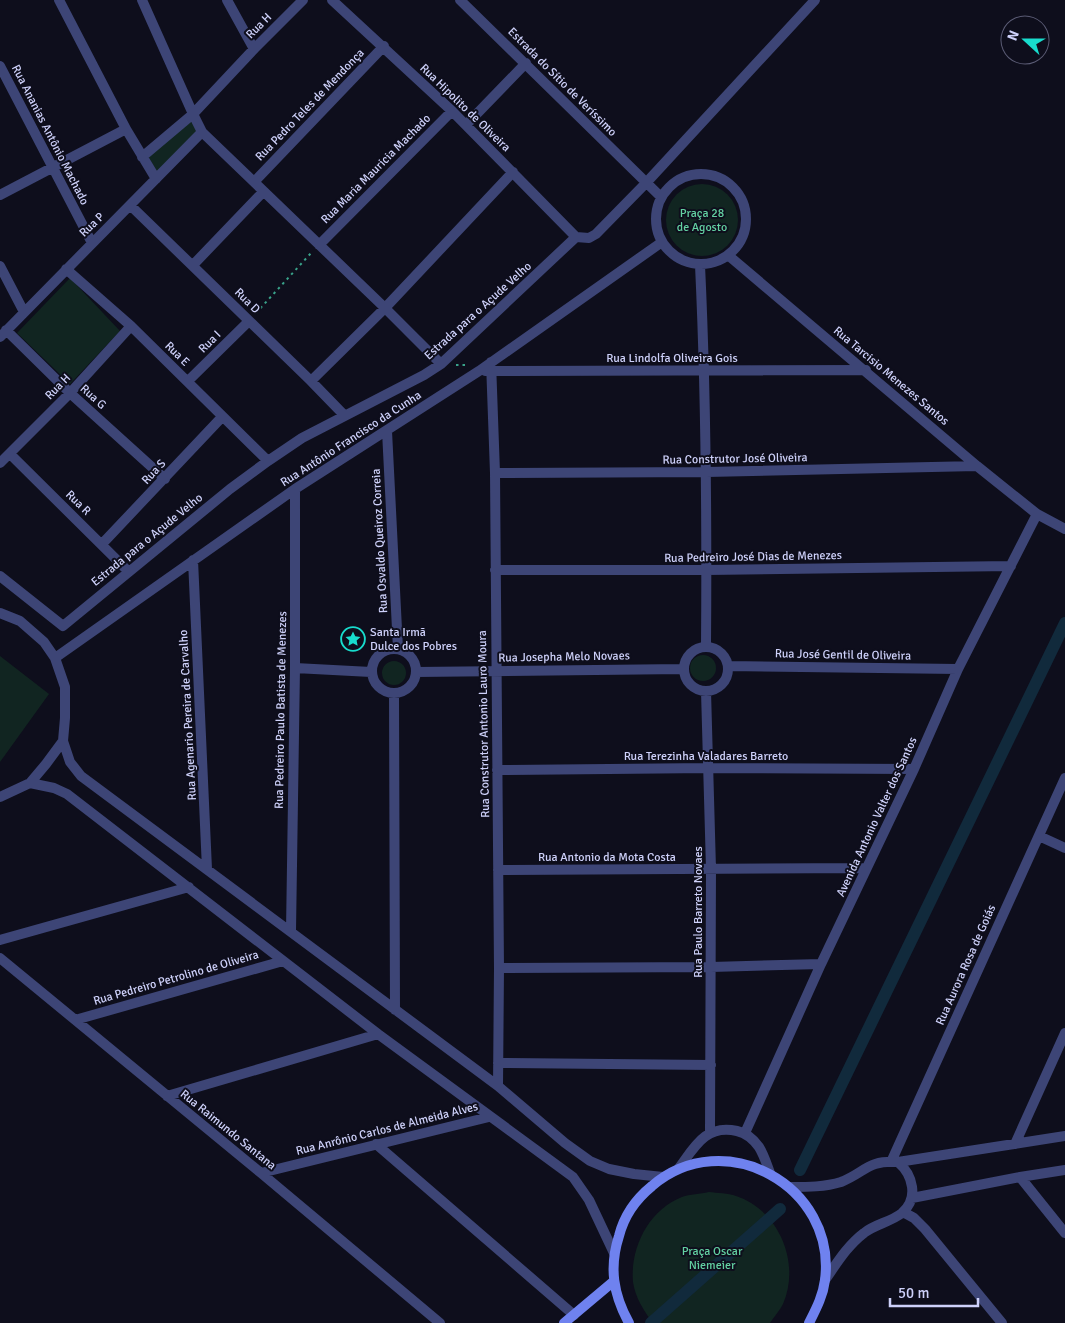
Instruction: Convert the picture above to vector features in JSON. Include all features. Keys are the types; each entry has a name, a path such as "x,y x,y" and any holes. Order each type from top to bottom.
{"street":[{"path":"59,0 126,129 156,178"},
{"path":"142,0 192,114 202,132 441,364"},
{"path":"227,0 254,49"},
{"name":"Rua H","path":"142,157 192,114 303,0"},
{"name":"Rua Hipolito de Oliveira","path":"332,0 384,46 452,111 576,237"},
{"name":"Estrada do Sítio de Veríssimo","path":"460,0 662,197"},
{"name":"Estrada para o Açude Velho","path":"0,576 63,626 128,571 268,461 302,438 424,375 441,364 576,237 589,238 596,234 646,183 815,0"},
{"name":"Rua Pedro Teles de Mendonça","path":"254,182 384,46"},
{"path":"466,125 526,63"},
{"name":"Rua Ananias Antônio Machado","path":"0,66 92,243"},
{"name":"Rua Maria Mauricia Machado","path":"319,245 452,111"},
{"path":"0,195 126,129"},
{"name":"Rua P","path":"3,334 202,132"},
{"path":"311,381 385,308 513,172"},
{"path":"697,174 712,174 726,180 737,190 744,203 747,217 745,232 739,245 729,256 715,263 700,265 684,262 671,254 657,231 657,208 662,197 671,186 683,177 697,174"},
{"path":"193,265 263,192"},
{"name":"Rua D","path":"131,206 344,415"},
{"name":"Rua Antônio Francisco da Cunha","path":"55,658 295,489 487,367 662,242"},
{"name":"Rua Tarcisio Menezes Santos","path":"729,256 866,370 977,466 1037,514 1065,529"},
{"path":"700,265 705,370 706,646"},
{"path":"0,266 24,312"},
{"name":"Rua E","path":"66,269 131,326 268,461"},
{"name":"Rua I","path":"188,381 249,321"},
{"name":"Rua H","path":"0,463 70,393 131,326"},
{"name":"Rua G","path":"3,334 165,479"},
{"name":"Rua Lindolfa Oliveira Gois","path":"487,367 866,370"},
{"name":"Rua Construtor Antonio Lauro Moura","path":"487,367 495,473 499,968 498,1086"},
{"name":"Rua S","path":"102,544 222,417"},
{"name":"Rua Osvaldo Queiroz Correia","path":"387,431 398,649"},
{"name":"Rua R","path":"10,454 128,571"},
{"name":"Rua Construtor José Oliveira","path":"495,473 706,472 977,466"},
{"name":"Rua Pedreiro Paulo Batista de Menezes","path":"291,931 295,668 295,489"},
{"name":"Avenida Antonio Valter dos Santos","path":"745,1133 821,964 914,769 958,669 1037,514"},
{"name":"Rua Agenario Pereira de Carvalho","path":"193,560 207,869"},
{"name":"Rua Pedreiro José Dias de Menezes","path":"495,570 707,570 1012,566"},
{"path":"0,613 20,620 44,642 55,658 65,687 63,741 70,762 82,776 498,1086 565,1143 590,1161 609,1169 663,1177"},
{"path":"706,646 718,650 728,666 726,678 718,688 706,691 692,687 684,676 684,662 693,650 706,646"},
{"path":"398,649 409,655 416,672 412,685 401,693 394,694 381,690 376,685 371,672 372,666 379,654 384,651 398,649"},
{"name":"Rua José Gentil de Oliveira","path":"728,666 958,669"},
{"path":"295,668 371,672"},
{"name":"Rua Josepha Melo Novaes","path":"416,672 683,668"},
{"name":"Rua Paulo Barreto Novaes","path":"706,691 711,869 710,1132"},
{"path":"394,694 396,1010"},
{"path":"0,797 30,783 63,741"},
{"name":"Rua Terezinha Valadares Barreto","path":"497,770 914,769"},
{"name":"Rua Aurora Rosa de Goiás","path":"894,1162 1065,778"},
{"path":"30,783 54,788 67,794 378,1034 573,1178 589,1200 614,1253"},
{"path":"1039,836 1065,848"},
{"name":"Rua Antonio da Mota Costa","path":"498,870 866,868"},
{"path":"0,940 188,887"},
{"name":"Rua Raimundo Santana","path":"0,958 261,1172 440,1323"},
{"name":"Rua Pedreiro Petrolino de Oliveira","path":"75,1020 282,961"},
{"path":"499,968 711,967 821,964"},
{"path":"1015,1144 1065,1033"},
{"path":"167,1096 378,1034"},
{"path":"498,1063 711,1065"},
{"name":"Rua Anrônio Carlos de Almeida Alves","path":"261,1172 489,1116"},
{"path":"679,1168 695,1146 710,1132 726,1129 745,1133 759,1147 770,1173"},
{"path":"791,1188 829,1185 843,1181 875,1163 894,1162 1065,1136"},
{"path":"376,1144 574,1315"},
{"path":"629,1323 621,1308 614,1281 614,1253 622,1223 639,1197 663,1177 679,1168 710,1160 741,1162 770,1173 791,1188 808,1207 819,1230 825,1255 825,1280 819,1305 809,1323"},
{"path":"825,1280 840,1256 852,1243 867,1231 903,1212 912,1198 910,1175 894,1162"},
{"path":"912,1198 1020,1176 1065,1170"},
{"path":"1020,1176 1065,1233"},
{"path":"903,1212 914,1218 924,1229 1002,1323"},
{"path":"564,1323 614,1281"}],"path":[{"path":"249,321 319,245"},
{"path":"441,364 487,367"}],"green space":[{"path":"192,120 198,130 157,172 148,156"},
{"name":"Praça 28 de Agosto","path":"702,184 722,190 732,200 738,220 732,240 722,250 702,256 682,250 672,240 666,220 672,200 682,190"},
{"path":"70,278 120,331 70,384 17,333"},
{"path":"703,655 712,659 716,668 712,677 703,681 694,677 690,668 694,659"},
{"path":"0,656 49,694 0,762"},
{"path":"394,661 403,664 406,673 403,682 394,685 385,682 382,673 385,664"},
{"name":"Praça Oscar Niemeier","path":"709,1192 733,1195 751,1203 764,1213 775,1226 782,1240 789,1272 788,1288 783,1304 770,1323 653,1323 643,1309 634,1288 633,1269 638,1243 644,1231 651,1220 670,1203 688,1195"}],"waterway":[{"path":"800,1170 1065,623"},
{"path":"651,1323 780,1209"}],"place":[{"name":"Santa Irmã Dulce dos Pobres","path":"353,639"}]}
